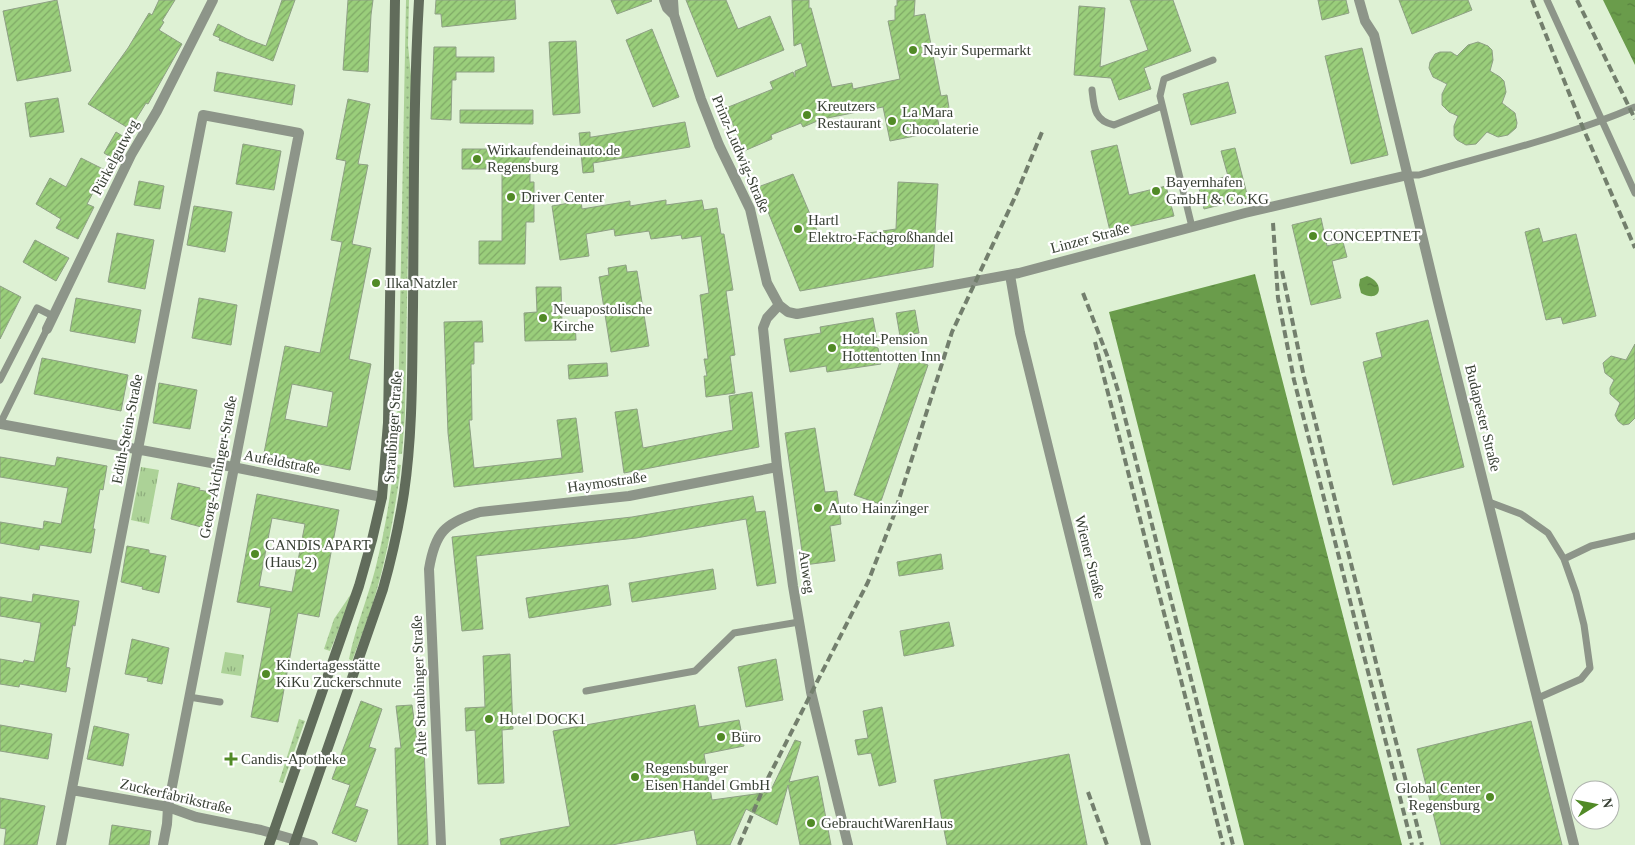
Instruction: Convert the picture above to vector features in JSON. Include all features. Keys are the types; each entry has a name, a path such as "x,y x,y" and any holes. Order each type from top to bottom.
{"main road":[{"name":"Straubinger Straße","path":"269,845 359,586 382,497 388,423 395,0"},
{"name":"Straubinger Straße","path":"295,842 383,589 393,553 404,492 410,441 419,0"}],"street":[{"name":"Pürkelgutweg","path":"47,329 131,155 157,111 213,0"},
{"name":"Prinz-Ludwig-Straße","path":"664,0 667,8 674,15"},
{"name":"Prinz-Ludwig-Straße","path":"673,0 674,15 701,99 719,145 750,209 767,282 779,305"},
{"name":"Budapester Straße","path":"1359,0 1365,22 1374,35 1574,845"},
{"name":"Edith-Stein-Straße","path":"61,845 203,115 299,133"},
{"name":"Georg-Aichinger-Straße","path":"163,845 168,807 189,697 299,133"},
{"name":"Linzer Straße","path":"779,305 788,312 797,314 1010,275 1192,226 1408,175"},
{"name":"Wiener Straße","path":"1010,275 1020,333 1146,845"},
{"name":"Auweg","path":"779,305 767,318 763,328 777,467 811,692 848,845"},
{"name":"Aufeldstraße","path":"0,424 382,497"},
{"name":"Haymostraße","path":"444,529 461,518 480,512 629,496 777,467"},
{"name":"Alte Straubinger Straße","path":"441,845 429,569 435,542 444,529"},
{"name":"Zuckerfabrikstraße","path":"72,790 168,807 196,817 272,833"},
{"path":"272,833 295,842 313,845"}],"lane":[{"path":"1547,0 1635,193"},
{"path":"1192,226 1160,96 1164,79 1213,60"},
{"path":"1092,90 1094,112 1106,123 1114,124 1162,106"},
{"path":"1408,175 1419,175 1562,134 1635,107"},
{"path":"0,380 37,308 53,316"},
{"name":"Aufeldstraße","path":"0,424 47,329"},
{"path":"1489,502 1521,514 1548,533 1564,559 1576,593 1584,625 1590,668 1581,679 1538,698"},
{"path":"1564,559 1591,546 1635,536"},
{"path":"586,691 695,671 734,633 799,622"},
{"path":"189,697 220,702"}],"green space":[{"path":"406,0 409,0 408,45 411,76 405,414 402,454 396,454 399,364"},
{"path":"394,464 401,465 386,552 373,603 352,661 349,659 381,544"},
{"path":"141,467 159,470 149,524 131,520"},
{"path":"351,594 330,651 324,649 334,619"},
{"path":"225,652 244,655 241,676 221,673"},
{"path":"299,719 305,721 283,783 279,782"}],"water":[{"path":"1603,0 1635,0 1635,65"},
{"path":"1255,274 1402,845 1244,845 1109,312"},
{"path":"1367,276 1373,279 1379,287 1377,294 1373,296 1361,293 1360,279"}],"building":[{"path":"57,0 71,71 17,81 3,11"},
{"path":"159,0 175,0 162,21 164,22 159,30 182,44 148,104 146,103 130,129 88,104 128,48 149,13 152,15"},
{"path":"282,0 295,0 273,61 219,40 220,38 213,35 218,24 247,39 266,46"},
{"path":"348,0 373,0 368,72 343,70"},
{"path":"436,0 515,0 516,19 442,27 441,14 435,14"},
{"path":"611,0 651,0 652,1 617,14"},
{"path":"686,0 726,0 738,29 770,16 784,50 717,77"},
{"path":"792,0 809,0 809,8 811,8 832,87 852,83 853,89 900,79 888,21 895,20 897,0 915,0 914,16 925,14 941,96 947,95 949,108 936,111 940,131 890,141 883,107 822,119 803,127 801,123 771,135 772,139 744,151 726,108 773,89 770,82 793,72 795,77 795,71 807,66 801,43 794,46"},
{"path":"1130,0 1173,0 1191,51 1144,68 1151,89 1119,100 1111,78 1074,75 1079,6 1105,8 1100,67 1148,50"},
{"path":"1318,0 1346,0 1349,13 1322,20"},
{"path":"1399,0 1468,0 1472,10 1412,34"},
{"path":"652,29 679,97 653,107 626,40"},
{"path":"576,41 580,113 553,115 549,42"},
{"path":"1478,42 1492,50 1493,60 1490,71 1504,81 1506,92 1502,103 1515,113 1517,123 1516,128 1508,135 1498,137 1487,132 1476,144 1466,145 1454,136 1454,126 1458,116 1449,112 1442,105 1442,94 1447,84 1433,77 1429,68 1435,54 1451,52 1457,56 1468,45"},
{"path":"434,47 456,47 456,57 494,57 494,72 456,72 456,80 452,80 451,120 431,119"},
{"path":"1362,48 1388,155 1351,164 1325,56"},
{"path":"217,72 295,85 292,105 214,91"},
{"path":"1228,82 1236,113 1191,125 1183,94"},
{"path":"58,98 64,132 30,137 25,103"},
{"path":"348,99 370,104 358,164 368,165 352,244 371,248 349,359 371,364 350,470 264,453 285,346 320,353 342,242 331,240 346,161 336,159","holes":["292,384 333,392 327,427 285,419"]},
{"path":"460,110 533,110 533,124 460,123"},
{"path":"685,122 690,147 593,163 594,172 583,173 579,133 590,132 590,137 592,137"},
{"path":"116,132 129,140 117,161 104,153"},
{"path":"243,144 281,151 274,190 236,184"},
{"name":"Bayernhafen GmbH & Co.KG","path":"1117,145 1129,195 1166,186 1174,216 1110,231 1091,151"},
{"path":"1235,148 1248,198 1204,209 1198,184 1228,176 1221,151"},
{"path":"462,149 530,149 530,182 534,182 534,222 526,222 525,264 479,264 479,241 502,241 502,169 462,169"},
{"path":"81,158 105,170 87,204 94,207 78,239 56,228 61,219 36,204 50,178 66,187"},
{"path":"793,174 821,240 896,229 898,182 938,184 933,267 800,291 758,187"},
{"path":"139,181 164,186 160,209 134,205"},
{"path":"666,200 666,205 702,200 704,210 717,208 721,234 724,234 733,290 726,291 735,355 730,356 735,393 706,397 704,376 707,376 704,359 708,359 700,295 709,293 701,236 682,239 681,235 651,239 649,231 615,236 614,229 586,234 589,256 560,260 552,206 581,201 582,209 630,201 630,206"},
{"path":"194,206 232,212 225,252 187,245"},
{"path":"1321,218 1327,246 1343,242 1347,257 1332,261 1341,298 1311,305 1292,225"},
{"path":"1539,228 1543,242 1576,234 1596,316 1563,324 1561,317 1546,320 1525,232"},
{"path":"117,233 154,240 145,289 108,282"},
{"path":"35,240 69,258 56,281 23,262"},
{"path":"626,265 627,272 637,271 649,346 611,352 599,277 609,275 608,268"},
{"path":"0,286 21,297 0,339"},
{"name":"Neuapostolische Kirche","path":"536,287 561,287 562,323 575,323 576,340 525,341 524,313 537,312"},
{"path":"76,298 141,310 135,343 70,331"},
{"path":"199,298 237,305 231,345 192,338"},
{"path":"915,310 919,333 900,336 896,313"},
{"name":"Hotel-Pension Hottentotten Inn","path":"873,318 877,340 862,342 878,348 881,364 827,372 826,366 790,372 784,339 821,333 820,327"},
{"path":"1428,320 1464,467 1393,485 1363,362 1382,357 1376,333"},
{"path":"482,321 483,342 474,342 474,364 471,364 472,420 469,420 474,468 562,458 557,420 576,418 583,472 454,487 448,433 444,322"},
{"path":"1635,344 1635,418 1629,424 1623,425 1615,415 1620,403 1610,394 1610,388 1614,380 1605,373 1603,363 1611,356 1626,360"},
{"path":"902,356 928,365 880,504 854,495"},
{"path":"42,358 128,375 121,411 34,394"},
{"path":"607,363 608,376 569,379 568,365"},
{"path":"159,383 197,390 190,429 153,423"},
{"path":"752,392 759,447 624,473 615,412 637,409 643,448 733,430 729,396"},
{"name":"Auto Hainzinger","path":"815,428 825,492 837,491 841,524 830,526 835,561 804,565 785,433"},
{"path":"0,457 55,466 57,457 107,466 103,490 100,489 91,553 40,545 39,550 0,543 0,522 43,529 44,521 61,524 68,488 0,477"},
{"path":"178,483 216,493 209,529 171,519"},
{"path":"257,494 339,510 319,617 298,613 278,722 251,717 271,608 237,602","holes":["272,518 305,524 292,592 259,586"]},
{"path":"753,496 756,512 765,511 776,583 757,586 746,519 636,538 476,556 483,629 462,631 452,537 632,517"},
{"path":"127,546 149,550 149,553 166,556 159,593 121,582"},
{"path":"941,554 943,569 899,576 897,562"},
{"path":"713,569 716,589 632,602 629,583"},
{"path":"608,585 611,605 529,618 526,598"},
{"path":"33,594 79,601 66,667 70,668 66,692 20,684 19,687 0,684 0,659 23,663 24,660 34,662 41,623 0,616 0,597 32,602"},
{"path":"949,622 954,646 904,656 900,631"},
{"path":"132,639 169,648 162,684 147,681 148,678 125,674"},
{"name":"Hotel DOCK1","path":"510,654 513,729 502,730 504,783 478,784 475,730 466,731 465,708 485,707 483,656"},
{"path":"776,659 783,700 746,707 738,667"},
{"path":"361,701 382,709 369,747 376,749 355,806 368,810 356,842 332,833 350,785 332,779"},
{"path":"412,705 418,747 424,747 428,845 398,845 395,748 401,748 396,706"},
{"name":"Regensburger Eisen Handel GmbH","path":"695,705 699,727 739,720 744,746 704,754 712,800 770,792 795,740 801,742 789,782 818,776 831,845 800,845 788,785 777,825 746,809 730,845 697,845 694,830 612,845 501,845 500,839 570,826 553,731"},
{"path":"882,707 896,782 879,786 871,753 858,755 855,740 868,738 863,711"},
{"name":"Global Center Regensburg","path":"1531,721 1562,845 1441,845 1417,749"},
{"path":"0,725 52,734 48,759 0,751"},
{"path":"94,726 129,734 123,766 87,759"},
{"path":"1069,754 1087,845 947,845 934,780"},
{"path":"0,798 45,806 37,845 4,845 6,829 0,828"},
{"path":"112,825 151,831 149,845 109,845"}],"railway":[{"path":"1532,0 1583,128 1635,248"},
{"path":"1577,0 1635,119"},
{"path":"739,845 767,780 868,582 894,515 952,332 1016,195 1042,132"},
{"path":"1273,223 1278,298 1294,380 1412,845"},
{"path":"1282,271 1304,377 1422,845"},
{"path":"1083,293 1107,355 1119,394 1233,845"},
{"path":"1095,342 1223,845"},
{"path":"1088,792 1107,845"}],"place":[{"name":"Nayir Supermarkt","path":"913,50"},
{"name":"Kreutzers Restaurant","path":"807,115"},
{"name":"La Mara Chocolaterie","path":"892,121"},
{"name":"Wirkaufendeinauto.de Regensburg","path":"477,159"},
{"name":"Bayernhafen GmbH & Co.KG","path":"1156,191"},
{"name":"Driver Center","path":"511,197"},
{"name":"Hartl Elektro-Fachgroßhandel","path":"798,229"},
{"name":"CONCEPTNET","path":"1313,236"},
{"name":"Ilka Natzler","path":"376,283"},
{"name":"Neuapostolische Kirche","path":"543,318"},
{"name":"Hotel-Pension Hottentotten Inn","path":"832,348"},
{"name":"Auto Hainzinger","path":"818,508"},
{"name":"CANDIS APART (Haus 2)","path":"255,554"},
{"name":"Kindertagesstätte KiKu Zuckerschnute","path":"266,674"},
{"name":"Hotel DOCK1","path":"489,719"},
{"name":"Büro","path":"721,737"},
{"name":"Candis-Apotheke","path":"231,759"},
{"name":"Regensburger Eisen Handel GmbH","path":"635,777"},
{"name":"Global Center Regensburg","path":"1490,797"},
{"name":"GebrauchtWarenHaus","path":"811,823"}]}
